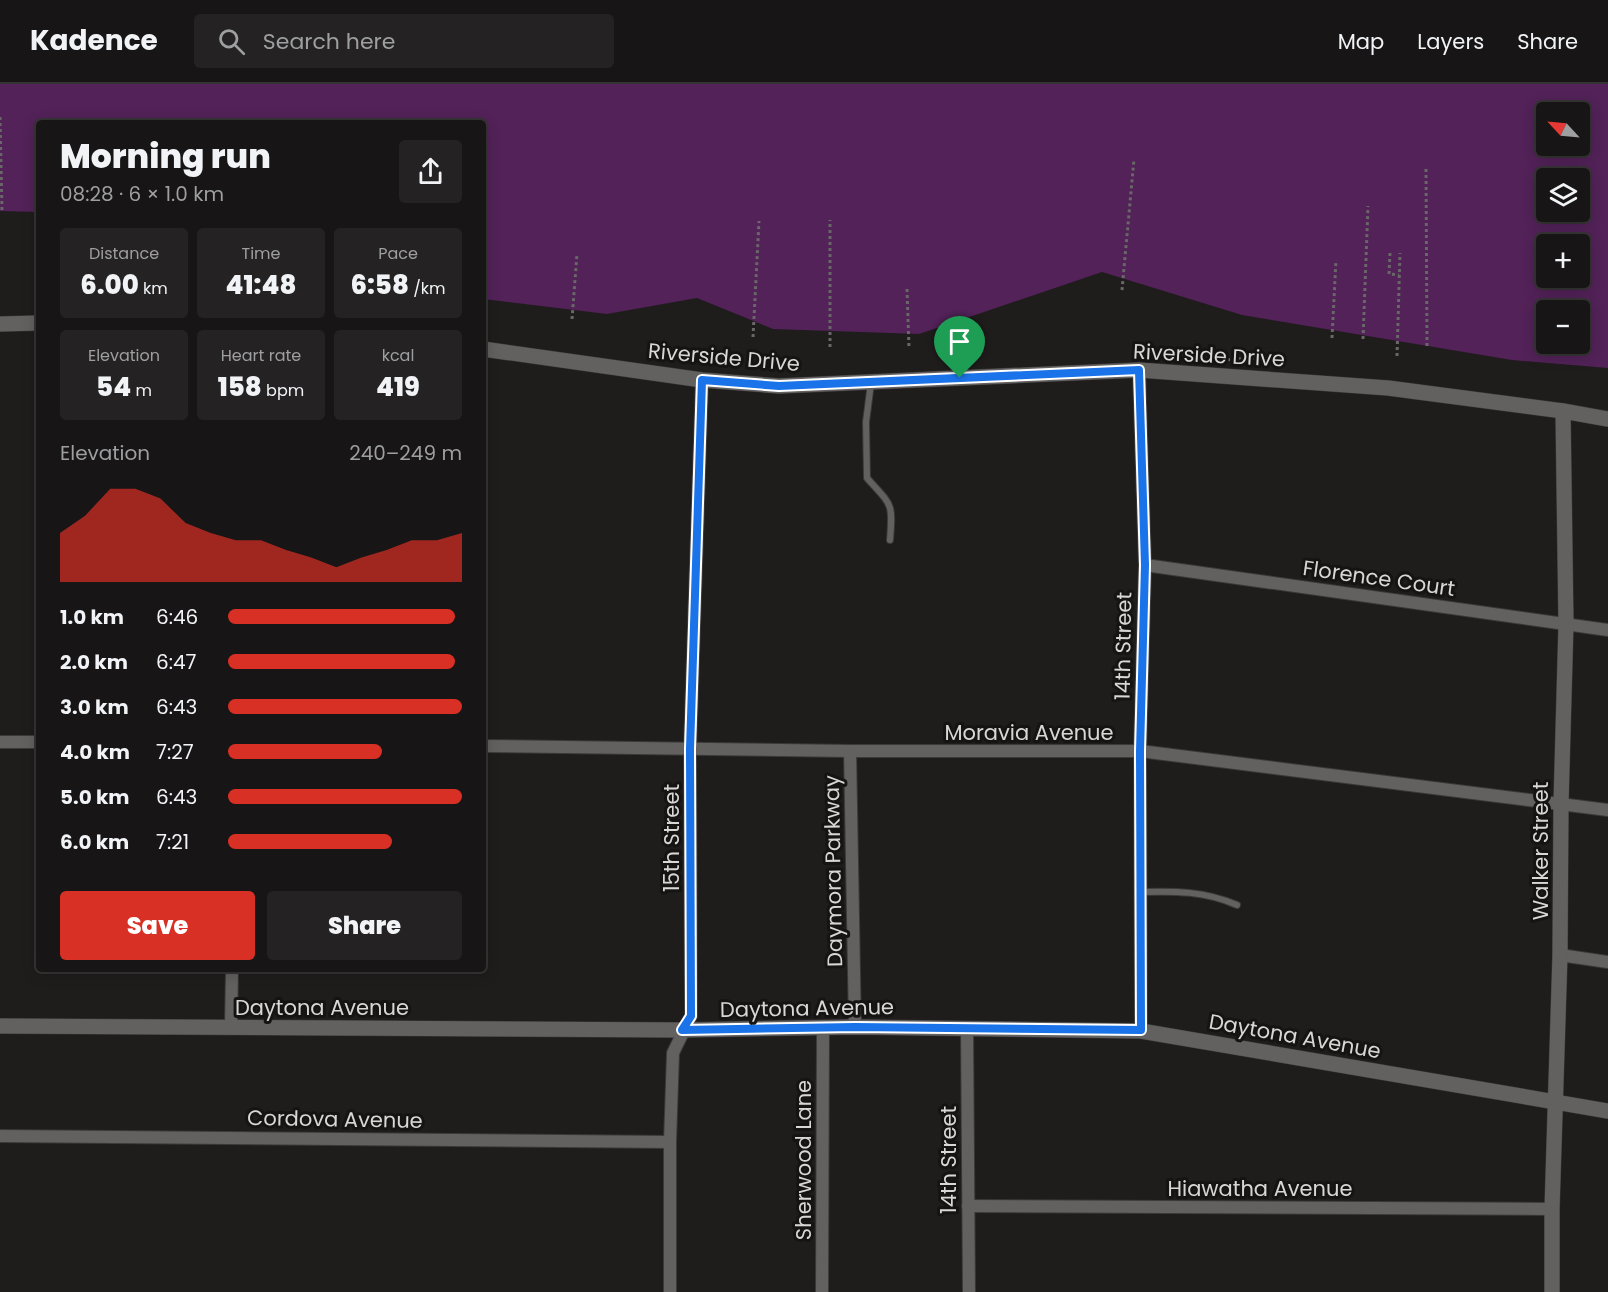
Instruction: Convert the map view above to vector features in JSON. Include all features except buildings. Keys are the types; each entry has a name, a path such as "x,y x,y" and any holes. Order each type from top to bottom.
{"street":[{"path":"0,324 36,323"},
{"name":"Riverside Drive","path":"486,349 702,380 779,386 1139,370 1388,388 1608,419"},
{"name":"14th Street","path":"1139,370 1145,565 1140,751 1141,1030"},
{"name":"15th Street","path":"670,1292 670,1142 673,1053 682,1030 691,1016 690,749 702,380"},
{"name":"Walker Street","path":"1552,1292 1566,624 1563,411"},
{"name":"Florence Court","path":"1145,565 1608,630"},
{"path":"0,742 36,742"},
{"name":"Moravia Avenue","path":"486,746 850,751 1140,751 1608,810"},
{"name":"Daymora Parkway","path":"850,751 855,1027"},
{"path":"1560,955 1608,962"},
{"path":"231,1027 232,972"},
{"name":"Daytona Avenue","path":"0,1026 682,1030 855,1027 1141,1030 1608,1111"},
{"name":"Sherwood Lane","path":"822,1292 823,1028"},
{"name":"14th Street","path":"967,1028 969,1292"},
{"name":"Cordova Avenue","path":"0,1136 670,1142"},
{"name":"Hiawatha Avenue","path":"968,1206 1552,1209"}],"lane":[{"path":"871,382 866,422 867,478 888,500 892,511 890,540"},
{"path":"1141,892 1196,892 1221,898 1237,905"}],"path":[{"path":"0,117 2,212"},
{"path":"1122,290 1134,159"},
{"path":"1426,169 1427,349"},
{"path":"1363,339 1368,206"},
{"path":"830,220 830,347"},
{"path":"753,337 759,221"},
{"path":"1389,253 1389,274 1399,275"},
{"path":"1397,356 1400,253"},
{"path":"572,319 577,254"},
{"path":"1332,338 1336,260"},
{"path":"907,289 909,348"}],"shaded area":[{"path":"0,84 1608,84 1608,368 1512,360 1242,315 1102,272 919,334 773,329 697,298 607,314 486,299 486,120 36,120 36,212 0,211"}],"route":[{"path":"1139,370 1145,565 1140,751 1141,1030 855,1027 682,1030 691,1016 690,749 702,380 779,386 960,378 1139,370"}]}
